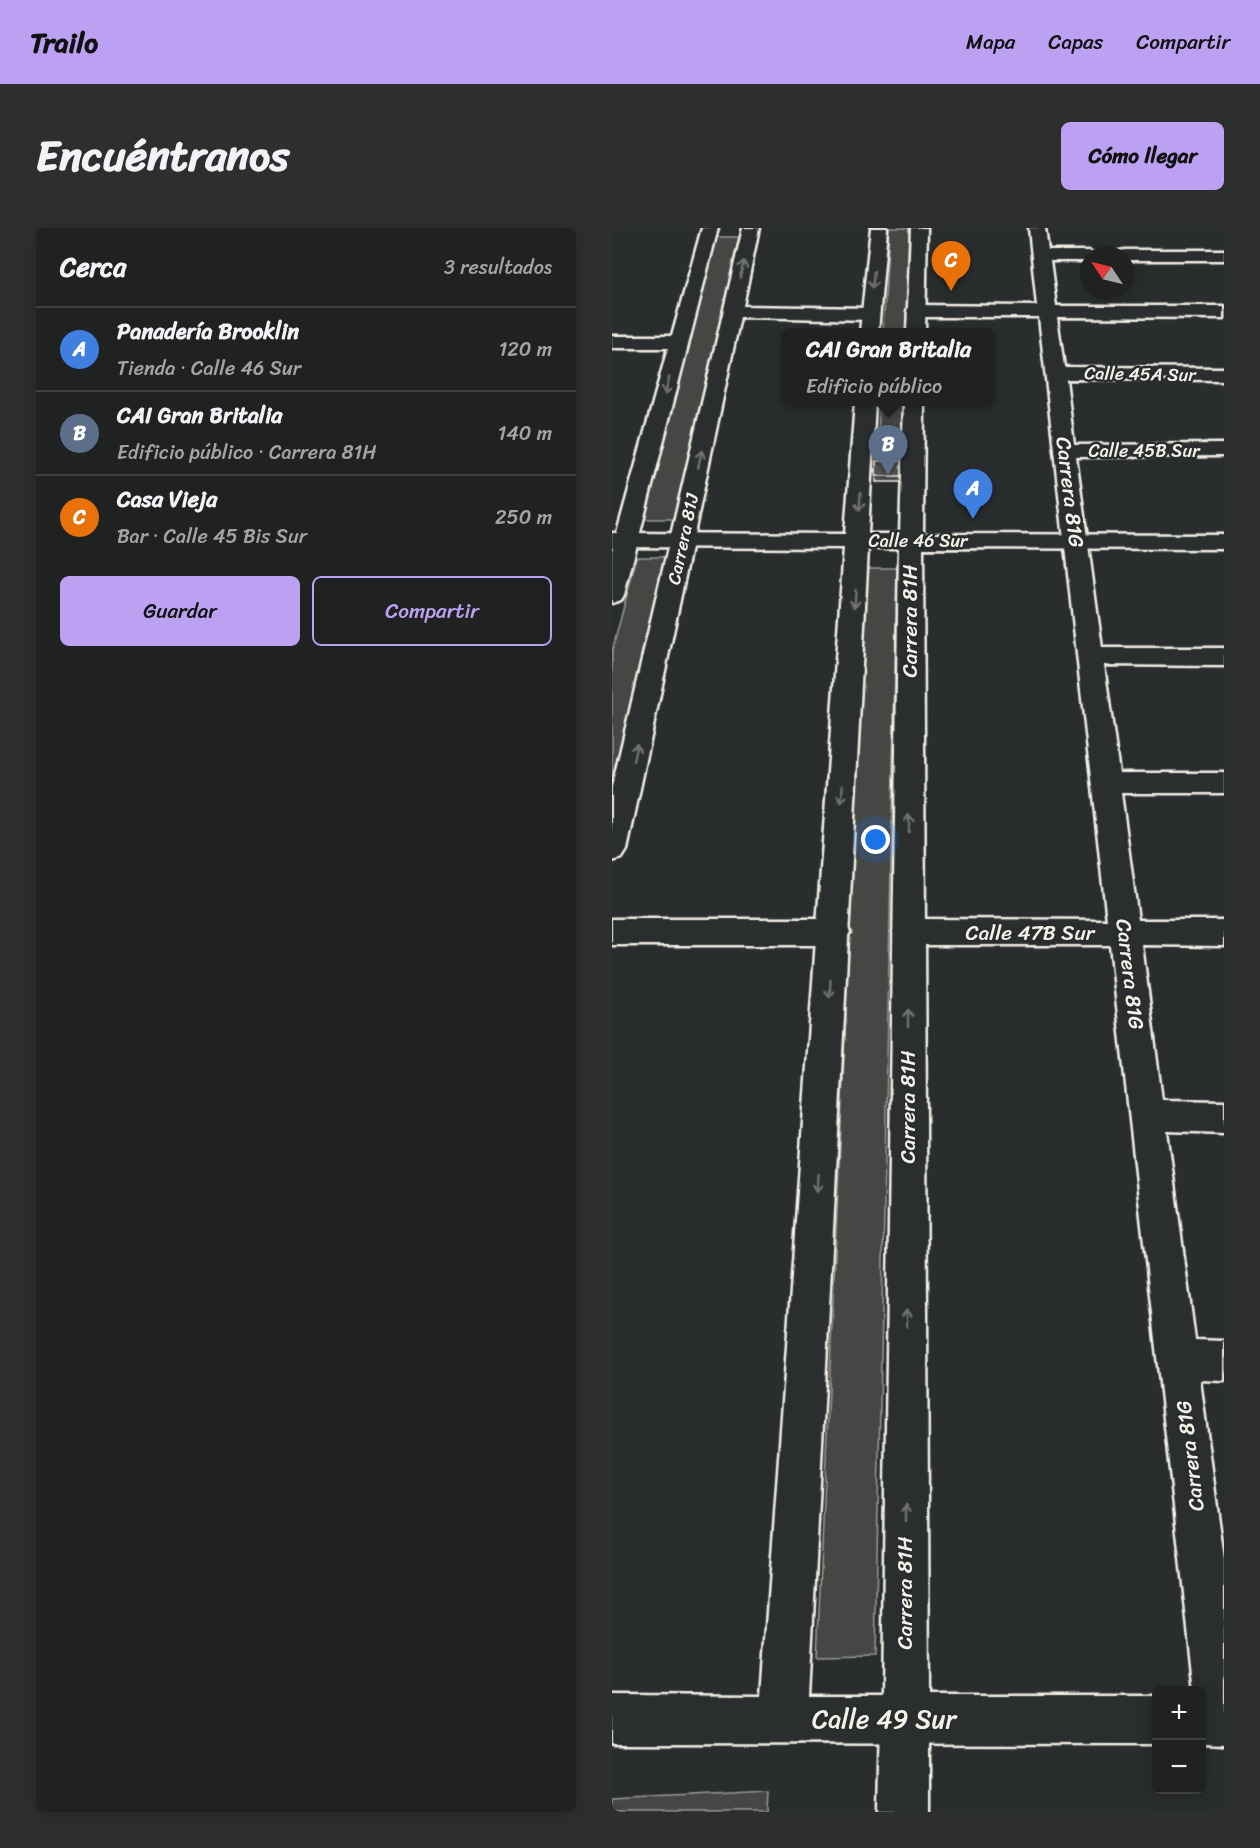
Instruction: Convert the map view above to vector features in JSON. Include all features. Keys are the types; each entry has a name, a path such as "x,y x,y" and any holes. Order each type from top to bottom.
{"street":[{"path":"612,595 619,540 679,342 710,228"},
{"name":"Carrera 81J","path":"612,850 751,228"},
{"path":"732,311 869,323 879,228"},
{"path":"916,328 919,228"},
{"path":"1039,242 1080,253"},
{"name":"Carrera 81G","path":"1039,242 1178,1360 1216,1720"},
{"path":"1134,255 1224,255"},
{"path":"916,310 1224,312"},
{"path":"612,342 679,342"},
{"name":"Calle 45A Sur","path":"1055,373 1224,374"},
{"path":"784,1718 865,406"},
{"name":"Carrera 81H","path":"904,1812 911,541 914,406"},
{"name":"Calle 45B Sur","path":"1065,451 1224,450"},
{"name":"Calle 46 Sur","path":"619,540 1224,542"},
{"path":"1090,656 1224,657"},
{"path":"1106,783 1224,783"},
{"path":"612,932 834,932"},
{"name":"Calle 47B Sur","path":"909,932 1224,933"},
{"path":"1147,1115 1224,1117"},
{"path":"1178,1360 1224,1361"},
{"name":"Calle 49 Sur","path":"612,1719 1152,1720"}],"shaded area":[{"path":"889,228 909,228 906,328 883,328"},
{"path":"715,237 739,237 674,519 642,519"},
{"path":"880,406 903,406 901,463 876,463"},
{"path":"637,557 670,557 612,797 612,651"},
{"path":"866,568 897,568 875,1656 817,1657"},
{"path":"768,1791 767,1812 612,1812 612,1799"}],"building":[{"path":"876,461 901,461 901,476 876,476"}],"place":[{"name":"Casa Vieja","path":"951,291"},
{"name":"CAI Gran Britalia","path":"888,475"},
{"name":"Panadería Brooklin","path":"973,519"}]}
